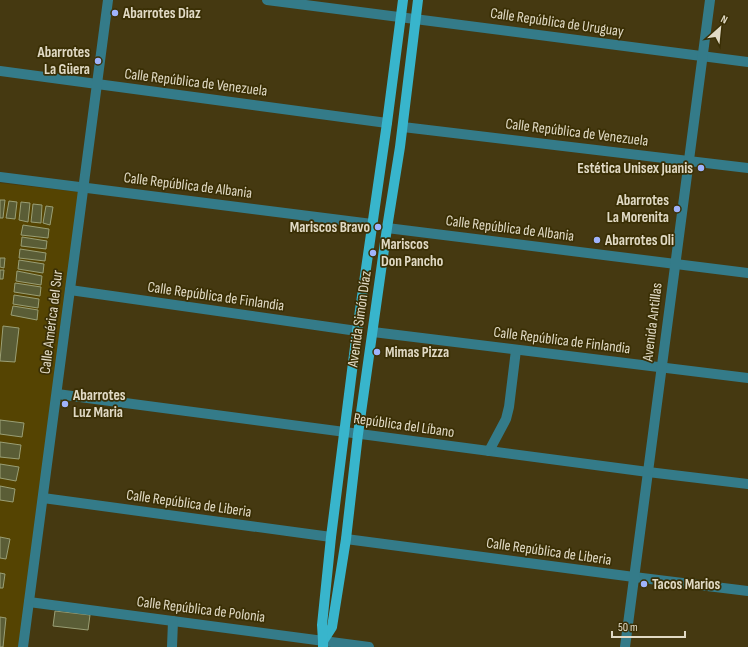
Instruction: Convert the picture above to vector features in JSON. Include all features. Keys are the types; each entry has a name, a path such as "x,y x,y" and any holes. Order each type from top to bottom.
{"main road":[{"name":"Avenida Simón Díaz","path":"323,644 322,625 331,537 357,331 403,0"},
{"name":"Avenida Simón Díaz","path":"323,644 332,627 346,539 358,434 402,127 418,0"}],"street":[{"name":"Calle América del Sur","path":"23,647 108,0"},
{"name":"Calle República de Uruguay","path":"268,0 748,62"},
{"name":"Avenida Antillas","path":"626,647 688,160 710,0"},
{"name":"Calle República de Venezuela","path":"0,71 387,122"},
{"name":"Calle República de Venezuela","path":"402,127 748,168"},
{"name":"Calle República de Albania","path":"0,177 372,224"},
{"name":"Calle República de Albania","path":"387,228 748,273"},
{"name":"Calle República de Finlandia","path":"70,290 357,331"},
{"name":"Calle República de Finlandia","path":"373,332 748,378"},
{"path":"489,451 506,419 509,407 516,350"},
{"name":"República del Líbano","path":"57,394 748,484"},
{"name":"Calle República de Liberia","path":"43,498 331,537"},
{"name":"Calle República de Liberia","path":"346,539 634,577 748,590"},
{"name":"Calle República de Polonia","path":"29,602 173,621 323,644 369,647"},
{"path":"172,647 173,621"}],"shaded area":[{"path":"0,183 79,192 20,647 0,647"}],"building":[{"path":"0,200 5,200 3,218 0,218"},
{"path":"9,201 17,202 15,219 6,218"},
{"path":"21,202 30,203 28,222 19,220"},
{"path":"33,204 42,205 41,223 31,222"},
{"path":"46,206 53,207 50,225 43,223"},
{"path":"23,225 49,229 48,238 21,235"},
{"path":"22,237 47,241 46,249 21,246"},
{"path":"20,249 46,253 45,261 19,258"},
{"path":"0,258 5,258 4,268 0,267"},
{"path":"19,260 44,264 43,273 18,269"},
{"path":"0,270 4,270 3,279 0,279"},
{"path":"17,271 42,276 41,285 16,281"},
{"path":"15,283 41,287 40,296 14,292"},
{"path":"14,295 39,299 38,308 13,304"},
{"path":"13,306 38,310 37,320 11,315"},
{"path":"3,326 19,328 15,362 0,361"},
{"path":"0,420 24,423 22,437 0,434"},
{"path":"0,442 21,445 19,459 0,457"},
{"path":"0,464 19,467 16,481 0,478"},
{"path":"0,486 15,489 13,502 0,500"},
{"path":"0,537 10,539 6,559 0,558"},
{"path":"0,573 5,574 3,588 0,588"},
{"path":"55,611 90,615 88,630 53,626"},
{"path":"0,617 6,618 3,647 0,647"}],"place":[{"name":"Abarrotes Diaz","path":"115,13"},
{"name":"Abarrotes La Güera","path":"98,61"},
{"name":"Estética Unisex Juanis","path":"701,168"},
{"name":"Abarrotes La Morenita","path":"677,209"},
{"name":"Mariscos Bravo","path":"378,227"},
{"name":"Abarrotes Oli","path":"597,240"},
{"name":"Mariscos Don Pancho","path":"373,253"},
{"name":"Mimas Pizza","path":"377,352"},
{"name":"Abarrotes Luz Maria","path":"65,404"},
{"name":"Tacos Marios","path":"644,584"}]}
